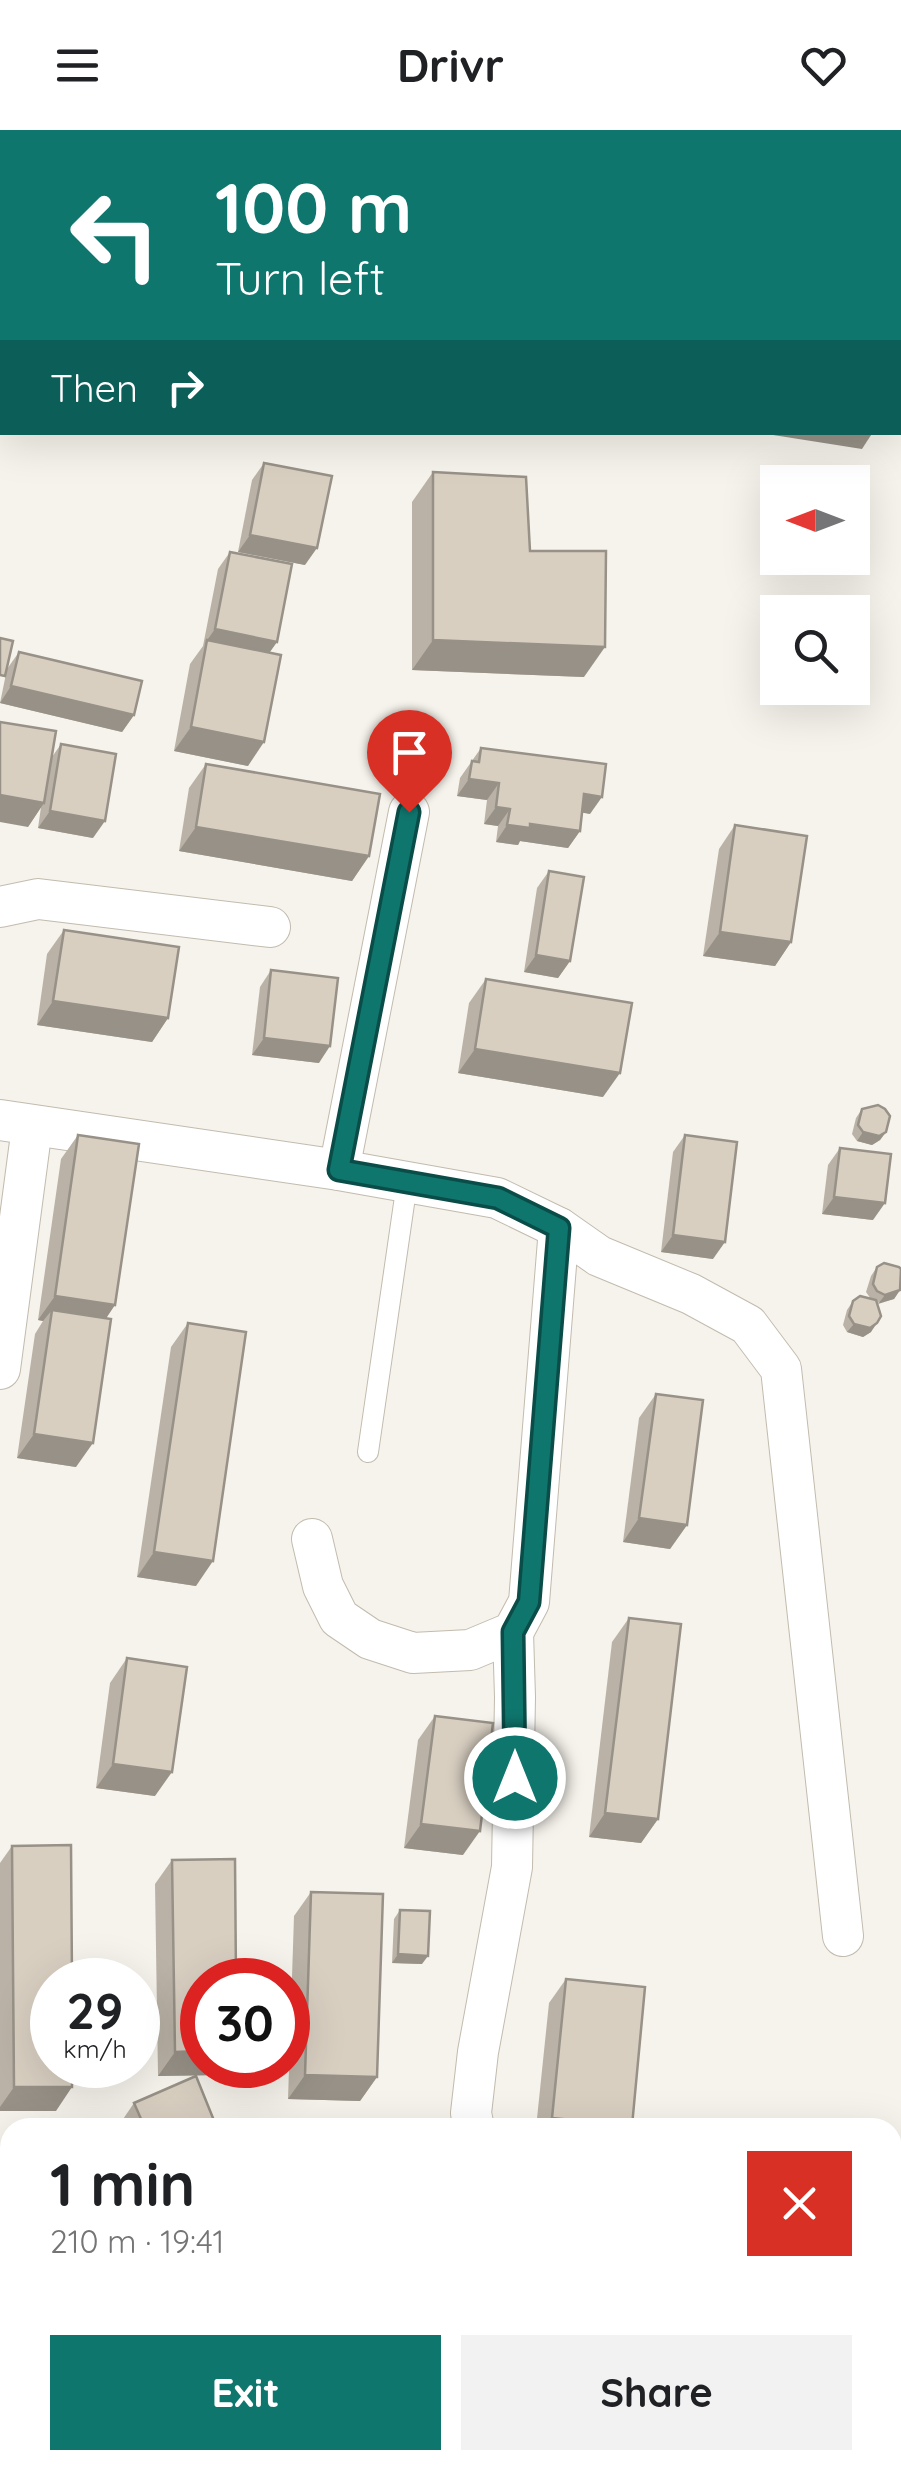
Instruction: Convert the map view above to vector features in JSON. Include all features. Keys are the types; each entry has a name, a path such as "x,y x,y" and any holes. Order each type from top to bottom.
{"street":[{"path":"339,1170 409,812"},
{"path":"0,907 38,898 270,927"},
{"path":"0,1370 16,1124 339,1170 498,1198 559,1228 599,1256 690,1294 748,1325 781,1369 842,1936"},
{"path":"471,2118 478,2052 512,1867 513,1632 529,1602 559,1228"},
{"path":"312,1540 323,1586 339,1618 370,1640 413,1652 470,1650 513,1632"}],"lane":[{"path":"368,1452 407,1183"}],"building":[{"path":"264,463 332,476 317,548 250,535"},
{"path":"433,472 526,477 530,551 606,551 605,647 433,640"},
{"path":"230,552 292,564 277,642 215,629"},
{"path":"0,638 13,641 5,676 0,675"},
{"path":"207,640 281,655 264,742 191,727"},
{"path":"19,652 142,681 134,715 11,686"},
{"path":"0,722 56,731 44,803 0,795"},
{"path":"61,744 116,754 105,821 50,811"},
{"path":"481,748 606,764 602,797 584,794 580,831 507,825 510,809 496,807 499,783 469,779 472,761 479,762"},
{"path":"206,764 380,794 369,856 196,827"},
{"path":"735,825 807,836 791,942 720,932"},
{"path":"549,871 584,877 570,961 536,955"},
{"path":"64,930 179,947 168,1018 53,1001"},
{"path":"271,970 338,978 330,1046 264,1038"},
{"path":"486,979 632,1003 620,1073 475,1049"},
{"path":"878,1105 890,1116 886,1132 879,1136 863,1132 858,1125 862,1109"},
{"path":"78,1135 139,1144 115,1305 55,1296"},
{"path":"685,1135 737,1142 725,1242 673,1235"},
{"path":"840,1148 891,1154 885,1203 834,1197"},
{"path":"884,1263 901,1269 900,1290 885,1295 873,1284 877,1267"},
{"path":"860,1296 876,1300 881,1316 870,1328 854,1324 849,1316 853,1301"},
{"path":"52,1310 111,1319 93,1443 34,1434"},
{"path":"188,1323 246,1332 213,1561 154,1552"},
{"path":"656,1394 703,1400 687,1525 639,1518"},
{"path":"629,1618 681,1624 658,1819 605,1813"},
{"path":"127,1658 187,1667 172,1772 113,1764"},
{"path":"435,1716 493,1723 480,1831 421,1824"},
{"path":"71,1845 72,1958 30,1958 30,2087 14,2087 12,1846"},
{"path":"235,1859 236,1958 180,1958 180,2052 175,2052 172,1860"},
{"path":"311,1892 383,1894 377,2077 310,2075"},
{"path":"400,1910 430,1911 428,1956 398,1954"},
{"path":"566,1979 645,1987 633,2118 552,2118"},
{"path":"180,2083 180,2088 201,2088 213,2118 141,2118 134,2103"}],"route":[{"path":"409,812 339,1170 498,1198 559,1228 529,1602 513,1632 515,1778"}]}
